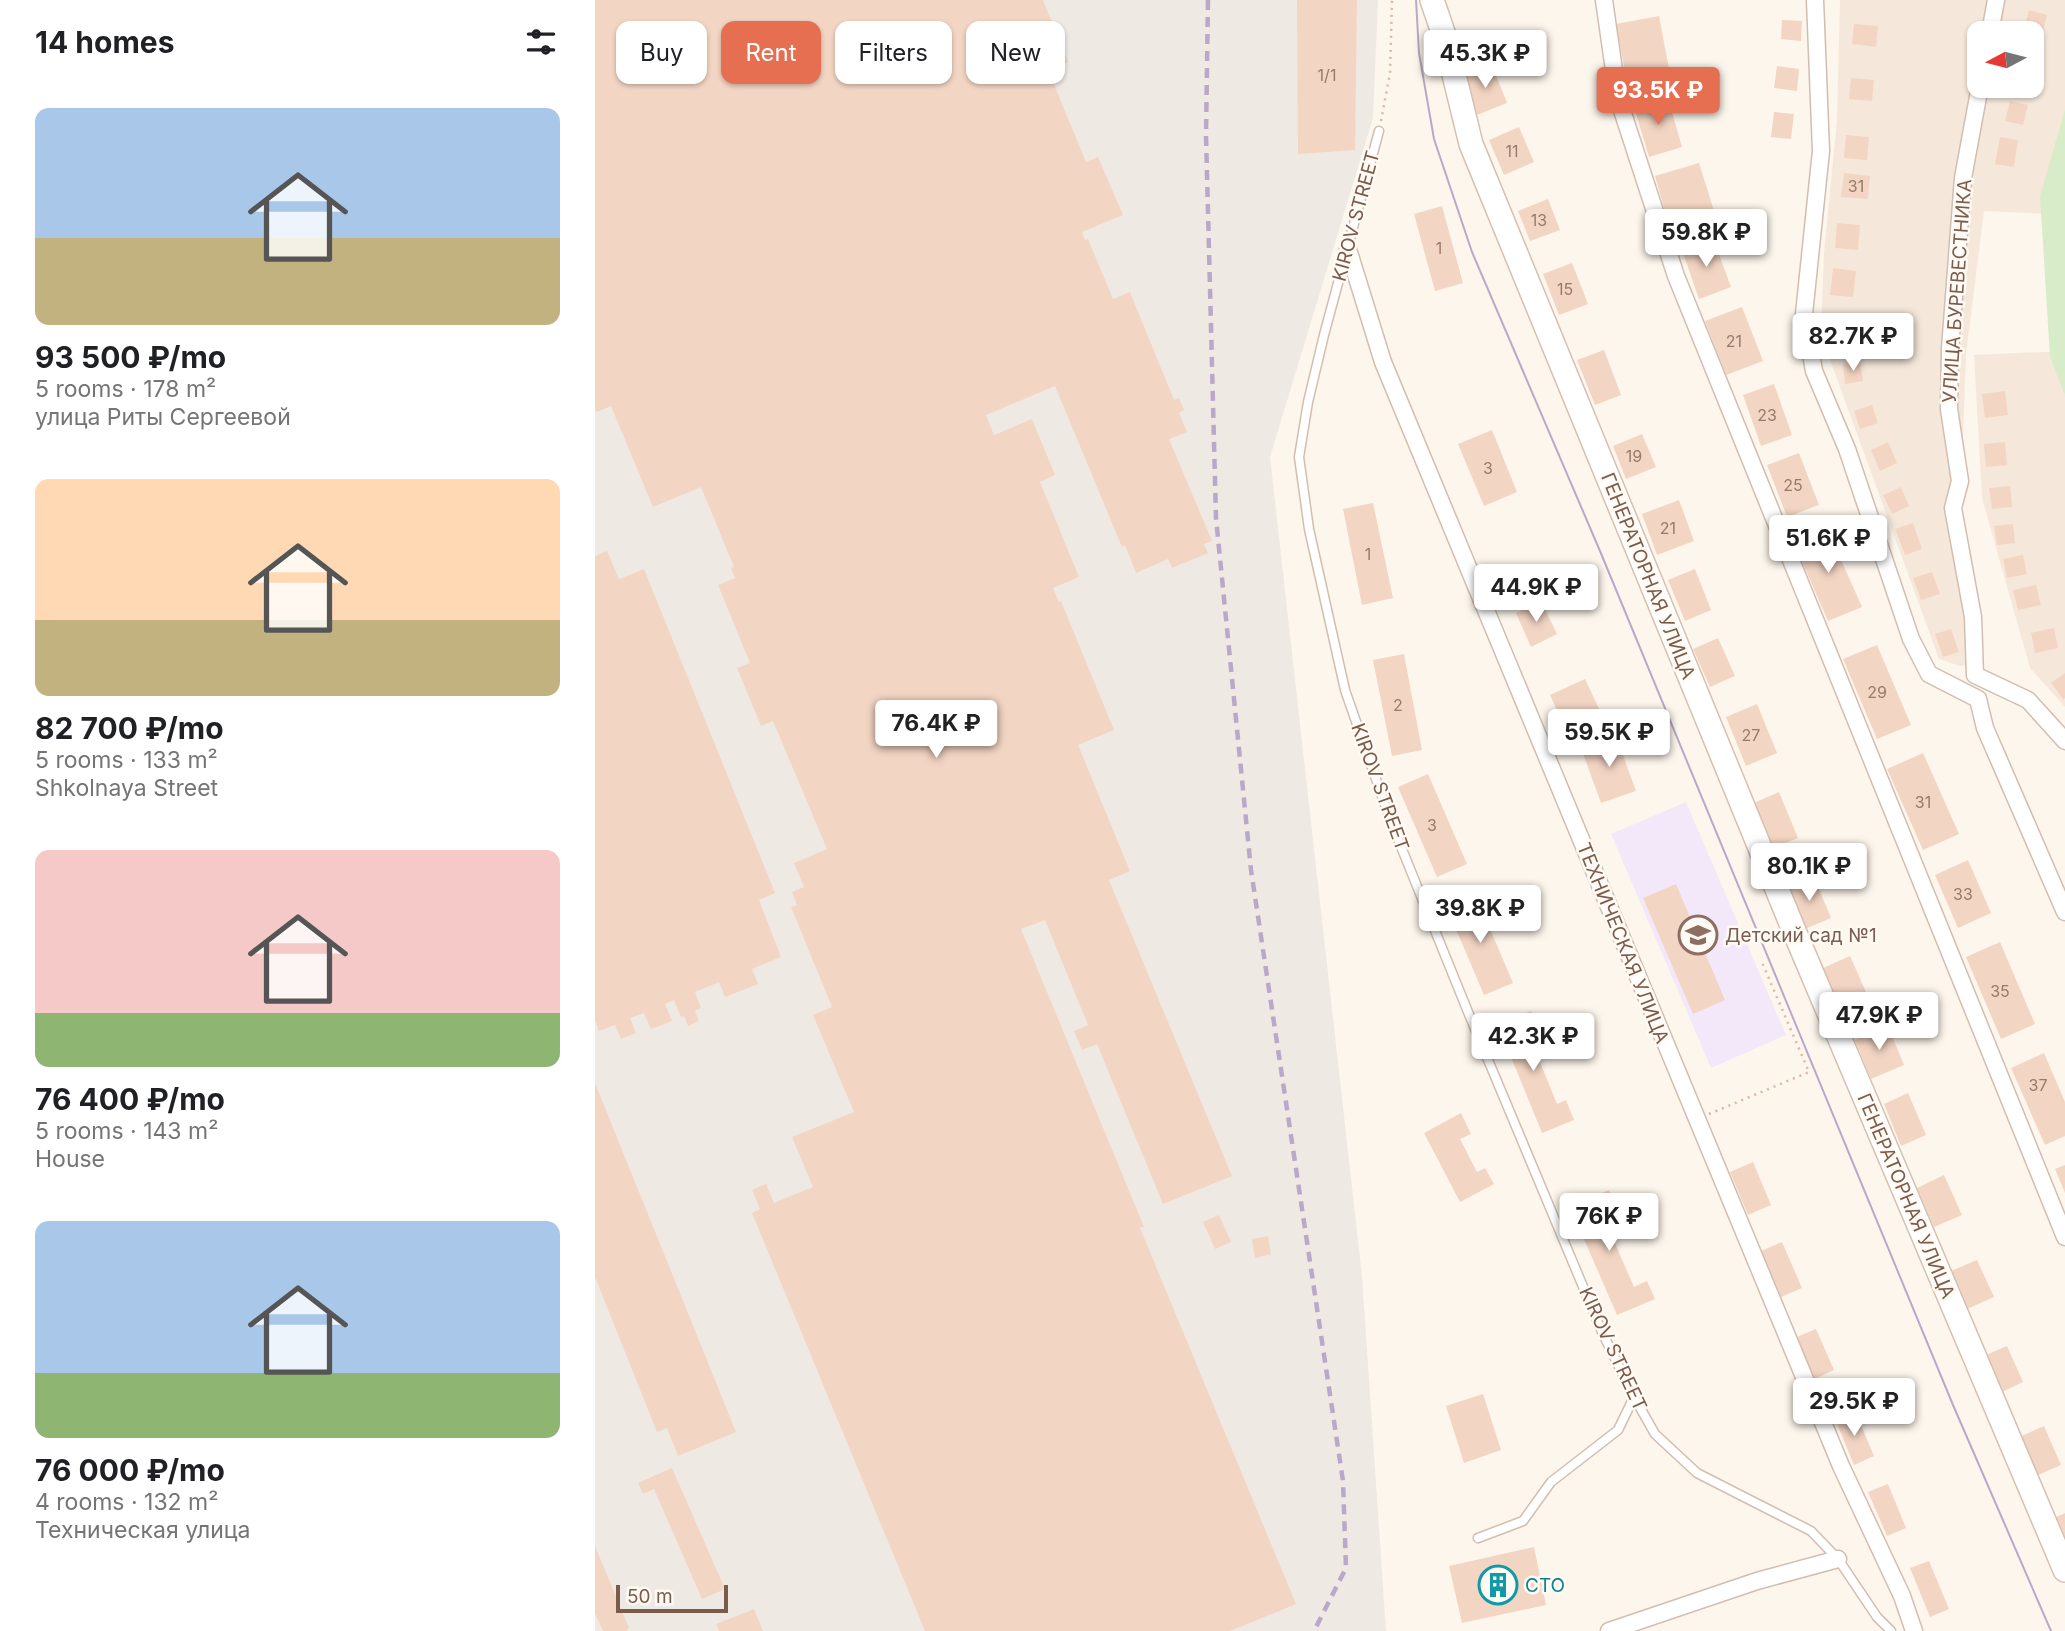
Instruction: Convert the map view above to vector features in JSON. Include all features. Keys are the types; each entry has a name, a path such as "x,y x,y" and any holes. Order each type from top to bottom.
{"main road":[{"name":"ГЕНЕРАТОРНАЯ УЛИЦА","path":"1437,4 1471,144 1795,933 2065,1570"}],"street":[{"path":"1604,0 1618,98 1676,276 2065,1237"},
{"path":"1815,0 1821,151 1804,314 1814,371 1847,449 1911,639 1929,674 1978,699"},
{"path":"1992,21 1996,0"},
{"name":"УЛИЦА БУРЕВЕСТНИКА","path":"1978,98 1963,178 1950,349 1949,409 1960,481 1953,508 1973,617 1975,675 1985,728 2065,912"},
{"name":"ТЕХНИЧЕСКАЯ УЛИЦА","path":"1348,249 1383,362 1841,1466 1902,1596 1914,1631"},
{"path":"1975,675 2028,700 2065,741"},
{"path":"1609,1631 1757,1581 1838,1559"}],"lane":[{"name":"KIROV STREET","path":"1379,131 1308,402 1299,457 1309,529 1345,690 1391,822 1463,999 1602,1332 1655,1434 1696,1473 1811,1531 1838,1559 1877,1616 1891,1631"},
{"path":"1478,1538 1523,1521 1551,1482 1618,1430 1634,1397"}],"path":[{"name":"KIROV STREET","path":"1379,131 1390,73 1392,0"},
{"path":"1696,1119 1809,1072 1761,960"}],"shaded area":[{"path":"595,0 1378,0 1373,118 1270,457 1362,1276 1386,1631 595,1631"},
{"path":"1840,0 2065,0 2065,149 2049,214 1984,211 1966,355 1960,513 1981,661 1960,666 1939,659 1821,335 1824,253 1837,120"},
{"path":"2065,351 2065,707 2030,668 1982,498 1974,355"},
{"name":"Детский сад №1","path":"1686,802 1786,1035 1711,1068 1611,834"}],"green space":[{"path":"2065,109 2065,395 2050,357 2040,196"}],"building":[{"path":"595,0 1043,0 1051,21 966,21 966,84 1054,84 1086,162 1098,157 1123,215 1082,232 1085,240 1088,239 1113,299 1130,292 1174,400 1179,398 1184,410 1179,413 1187,432 1169,439 1212,541 1204,544 1208,553 1172,568 1168,559 1136,573 1125,545 1122,547 1055,386 986,415 994,435 1032,419 1055,475 1040,482 1079,577 1053,588 1059,602 1061,601 1114,730 1078,745 1130,871 1109,880 1232,1176 1163,1204 1097,1044 1082,1050 1074,1031 1088,1025 1045,920 1021,929 1144,1227 1140,1228 1296,1604 1230,1631 925,1631 752,1213 760,1209 752,1190 766,1184 774,1203 813,1187 792,1137 854,1112 813,1015 832,1007 791,907 797,905 792,892 804,887 794,863 827,849 773,721 761,726 737,668 750,663 718,585 735,578 731,568 734,567 701,487 653,507 611,406 597,412"},
{"path":"1297,0 1357,0 1355,150 1298,154"},
{"path":"2029,10 2047,15 2044,26 2044,21 2026,21"},
{"path":"1659,16 1670,74 1627,82 1616,24"},
{"path":"1782,20 1802,21 1801,41 1781,39"},
{"path":"1854,24 1878,26 1876,47 1852,44"},
{"path":"1492,65 1507,103 1477,115 1462,77"},
{"path":"1777,66 1799,69 1797,91 1774,88"},
{"path":"1851,78 1874,80 1872,101 1849,99"},
{"path":"1668,98 1682,147 1649,157 1634,107"},
{"path":"2010,101 2028,105 2023,125 2005,121"},
{"path":"1774,112 1794,114 1791,139 1771,137"},
{"path":"1519,127 1534,162 1504,175 1489,140"},
{"path":"1846,135 1869,137 1867,160 1844,158"},
{"path":"2000,137 2018,140 2014,167 1995,164"},
{"path":"1699,163 1715,214 1670,228 1655,176"},
{"path":"1844,173 1870,176 1868,199 1841,197"},
{"path":"1548,199 1560,230 1530,241 1518,211"},
{"path":"1442,206 1463,283 1435,291 1414,214"},
{"path":"1837,223 1860,225 1858,250 1835,248"},
{"path":"1713,238 1731,287 1699,299 1682,250"},
{"path":"1572,263 1588,304 1559,315 1543,274"},
{"path":"1833,268 1856,271 1853,297 1830,295"},
{"path":"1742,307 1763,361 1726,375 1705,321"},
{"path":"1829,313 1848,314 1847,336 1829,335"},
{"path":"1604,350 1621,395 1595,405 1577,360"},
{"path":"1860,361 1863,381 1845,384 1843,364"},
{"path":"1774,384 1792,435 1761,446 1743,395"},
{"path":"2005,391 2008,415 1985,418 1982,394"},
{"path":"1872,405 1878,423 1860,429 1854,411"},
{"path":"1492,430 1517,492 1484,506 1458,444"},
{"path":"1642,434 1656,467 1626,479 1613,446"},
{"path":"1888,442 1897,463 1880,471 1871,450"},
{"path":"2005,442 2007,465 1986,467 1984,444"},
{"path":"1799,453 1819,505 1787,517 1767,465"},
{"path":"2010,486 2012,507 1992,509 1989,488"},
{"path":"1901,487 1909,506 1892,514 1883,495"},
{"path":"1679,500 1694,541 1657,555 1642,514"},
{"path":"1373,503 1393,598 1362,605 1343,509"},
{"path":"1913,523 1922,549 1905,555 1895,529"},
{"path":"2013,524 2015,543 1997,545 1994,526"},
{"path":"1827,528 1862,607 1828,621 1794,543"},
{"path":"607,551 619,579 644,569 775,893 759,900 781,957 752,969 758,984 725,997 719,982 695,992 701,1008 695,1011 699,1021 688,1026 674,1000 665,1004 672,1021 651,1029 644,1013 630,1018 636,1033 621,1039 615,1025 599,1031 595,1020 595,556"},
{"path":"2023,555 2027,574 2007,578 2003,559"},
{"path":"1695,569 1711,610 1685,621 1668,580"},
{"path":"1932,572 1940,594 1921,600 1913,578"},
{"path":"2036,585 2041,605 2018,610 2013,590"},
{"path":"1541,601 1557,634 1531,647 1516,613"},
{"path":"2054,628 2058,648 2035,653 2031,633"},
{"path":"1951,629 1959,652 1943,657 1935,634"},
{"path":"1718,638 1735,676 1710,687 1693,649"},
{"path":"1877,645 1911,725 1877,739 1843,659"},
{"path":"1404,654 1422,750 1392,756 1373,660"},
{"path":"2065,673 2065,698 2063,699 2051,683"},
{"path":"1585,679 1601,713 1566,730 1550,695"},
{"path":"1757,704 1777,753 1746,766 1726,717"},
{"path":"1616,736 1636,791 1601,803 1581,748"},
{"path":"1923,753 1959,834 1923,850 1887,769"},
{"path":"1428,774 1467,864 1437,877 1398,787"},
{"path":"1779,792 1798,838 1773,848 1754,803"},
{"path":"1968,860 1991,913 1958,928 1935,875"},
{"path":"1814,877 1831,918 1805,929 1788,888"},
{"name":"Детский сад №1","path":"1676,884 1725,1000 1693,1014 1643,898"},
{"path":"1476,896 1513,983 1484,995 1447,908"},
{"path":"2000,942 2035,1024 2001,1039 1966,957"},
{"path":"1850,956 1870,1001 1843,1013 1823,968"},
{"path":"1531,1011 1538,1029 1528,1033 1557,1104 1566,1100 1574,1120 1542,1133 1498,1025"},
{"path":"1888,1026 1904,1065 1871,1079 1855,1040"},
{"path":"2044,1053 2065,1102 2065,1136 2045,1145 2011,1068"},
{"path":"595,1083 736,1432 678,1456 667,1428 657,1432 595,1277"},
{"path":"1908,1093 1926,1135 1901,1146 1884,1104"},
{"path":"1461,1113 1471,1134 1460,1139 1477,1172 1485,1168 1494,1184 1460,1202 1424,1133"},
{"path":"1753,1162 1771,1205 1748,1215 1730,1172"},
{"path":"2065,1165 2065,1193 2055,1169"},
{"path":"1944,1175 1962,1215 1934,1227 1917,1188"},
{"path":"1609,1190 1618,1212 1604,1218 1634,1287 1647,1281 1655,1299 1617,1315 1570,1207"},
{"path":"1219,1215 1231,1242 1215,1249 1203,1222"},
{"path":"1268,1236 1271,1254 1255,1258 1252,1239"},
{"path":"1782,1242 1802,1288 1781,1297 1761,1251"},
{"path":"1977,1260 1994,1297 1967,1309 1951,1271"},
{"path":"1816,1329 1834,1370 1815,1379 1797,1337"},
{"path":"2007,1346 2023,1382 2000,1393 1984,1356"},
{"path":"1483,1394 1501,1450 1464,1463 1446,1406"},
{"path":"1855,1411 1874,1456 1854,1465 1835,1419"},
{"path":"2044,1426 2061,1465 2036,1476 2019,1437"},
{"path":"672,1468 725,1589 702,1599 654,1489 643,1494 638,1483"},
{"path":"1888,1484 1906,1528 1887,1536 1868,1492"},
{"path":"2065,1513 2065,1549 2052,1519"},
{"path":"595,1546 628,1631 603,1631 595,1613"},
{"name":"СТО","path":"1534,1547 1546,1605 1462,1623 1449,1566"},
{"path":"1929,1561 1949,1609 1930,1617 1910,1568"},
{"path":"754,1609 763,1631 719,1631 716,1624"}],"tram line":[{"path":"1416,0 1419,53 1434,139 1472,252 1600,551 1953,1405 2051,1631"}],"railway":[{"path":"1208,0 1206,135 1216,518 1251,870 1343,1481 1346,1568 1314,1631"}],"place":[{"name":"Детский сад №1","path":"1698,935"},
{"name":"СТО","path":"1498,1585"}]}
